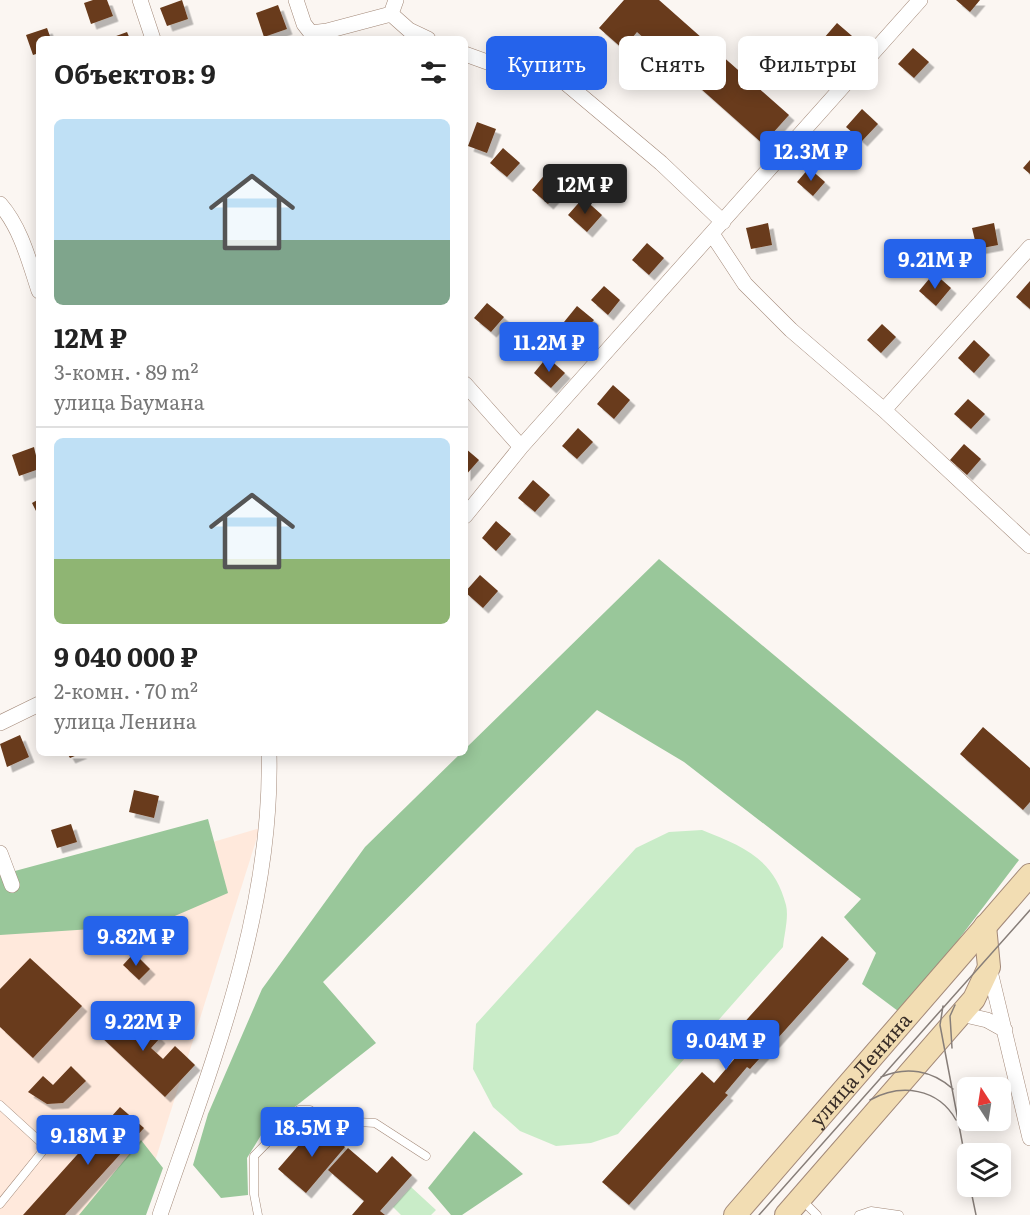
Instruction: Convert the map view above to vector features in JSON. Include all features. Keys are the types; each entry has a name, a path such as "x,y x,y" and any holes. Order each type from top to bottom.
{"main road":[{"name":"улица Ленина","path":"735,1215 1030,875"},
{"path":"985,926 989,967"},
{"name":"улица Ленина","path":"793,1207 974,999 989,967"}],"street":[{"path":"140,0 152,36"},
{"path":"296,0 304,24 311,33 324,35 394,7 409,30 422,36"},
{"path":"468,512 521,447 920,0"},
{"path":"468,55 512,71 536,68 561,79 661,164 723,222"},
{"path":"0,204 9,214 19,234 36,282"},
{"path":"712,234 745,284 791,330 884,410 1030,546"},
{"path":"884,410 1030,247"},
{"path":"468,387 521,447"},
{"path":"0,723 36,705"},
{"path":"160,1215 226,1017 256,907 270,794 269,756"},
{"path":"0,853 12,885"},
{"path":"989,967 1030,1138"},
{"path":"961,1014 987,1020 1005,1030"}],"lane":[{"path":"0,1105 46,1147 0,1204"},
{"path":"258,1215 254,1194 254,1156 299,1110 310,1110 322,1120 375,1123 426,1156"},
{"path":"793,1207 817,1215"},
{"path":"859,1215 871,1211 899,1215"}],"shaded area":[{"path":"260,828 138,1215 0,1215 0,905"}],"green space":[{"path":"659,559 1019,860 902,1014 862,984 876,953 844,917 861,899 684,762 597,710 323,982 376,1043 263,1132 247,1158 248,1195 221,1198 193,1165 208,1114 262,989 365,847 458,756 468,756 468,746"},
{"path":"208,819 228,893 154,925 0,935 0,875"},
{"path":"702,830 743,848 765,865 773,876 781,889 787,910 783,947 618,1134 591,1143 556,1146 520,1131 493,1107 473,1069 476,1024 636,848 669,832"},
{"path":"474,1131 523,1174 462,1215 451,1215 428,1188"},
{"path":"141,1140 163,1168 146,1215 79,1215"},
{"path":"411,1187 436,1210 431,1215 401,1215 393,1207"}],"building":[{"path":"93,0 107,0 113,16 91,24 84,3"},
{"path":"182,0 188,19 167,26 160,8"},
{"path":"624,0 659,0 700,36 642,36 637,32 634,36 619,36 619,46 599,28"},
{"path":"956,0 980,0 970,12"},
{"path":"278,5 287,29 264,36 256,13"},
{"path":"837,23 852,36 826,36"},
{"path":"47,28 50,36 36,36 36,54 33,55 26,35"},
{"path":"127,32 129,36 116,36"},
{"path":"913,48 929,62 914,78 898,64"},
{"path":"726,59 738,70 738,90 761,90 789,115 763,144 702,90 726,90"},
{"path":"862,109 878,124 862,141 846,127"},
{"path":"477,122 496,129 487,153 468,146"},
{"path":"503,148 520,163 507,177 490,163"},
{"path":"1030,160 1030,174 1023,168"},
{"path":"809,168 825,182 813,196 797,182"},
{"path":"547,172 563,187 548,204 532,190"},
{"path":"583,198 602,215 587,232 568,215"},
{"path":"768,223 772,245 751,249 746,228"},
{"path":"994,223 998,245 977,249 972,228"},
{"path":"647,243 664,258 649,275 632,260"},
{"path":"934,273 951,288 936,306 919,291"},
{"path":"1030,281 1030,309 1016,297"},
{"path":"604,286 620,300 608,315 591,300"},
{"path":"487,303 504,317 491,332 474,318"},
{"path":"577,306 594,320 580,336 564,322"},
{"path":"882,324 896,337 881,353 867,340"},
{"path":"974,340 990,355 974,373 958,358"},
{"path":"547,357 565,373 551,388 534,373"},
{"path":"613,385 630,400 614,419 597,404"},
{"path":"968,399 985,414 971,429 954,414"},
{"path":"578,428 593,442 577,459 562,446"},
{"path":"964,444 981,459 967,475 950,460"},
{"path":"34,447 36,470 19,476 12,455"},
{"path":"468,451 479,460 468,473"},
{"path":"533,480 550,495 535,512 518,498"},
{"path":"496,521 511,534 496,551 482,538"},
{"path":"480,575 498,591 483,608 468,595 468,589"},
{"path":"983,727 1030,768 1030,802 1023,810 960,754"},
{"path":"20,735 29,757 7,767 0,744"},
{"path":"134,790 159,796 154,818 129,812"},
{"path":"71,824 77,842 57,848 51,830"},
{"path":"822,936 849,959 750,1069 747,1067 725,1093 728,1095 629,1205 602,1182 702,1072 714,1083 736,1057 723,1046"},
{"path":"134,953 150,969 139,980 123,965"},
{"path":"30,958 82,1006 33,1058 0,1027 0,989"},
{"path":"104,1004 135,1033 145,1023 160,1038 151,1048 163,1059 175,1046 195,1065 165,1097 97,1033 101,1028 91,1019"},
{"path":"71,1066 86,1081 63,1103 47,1104 28,1092 43,1076 53,1085"},
{"path":"120,1107 144,1128 65,1215 23,1215"},
{"path":"318,1123 345,1147 306,1193 278,1169"},
{"path":"348,1148 377,1173 392,1156 412,1175 380,1211 385,1215 352,1215 364,1201 328,1170"}],"tram line":[{"path":"759,1215 1030,910"},
{"path":"952,1048 950,1016 955,1005"},
{"path":"943,1006 940,1025 962,1143"},
{"path":"881,1077 900,1072 918,1072 928,1074 953,1089"},
{"path":"870,1100 894,1091 918,1092 939,1101 956,1120"},
{"path":"972,1197 976,1215"}]}
